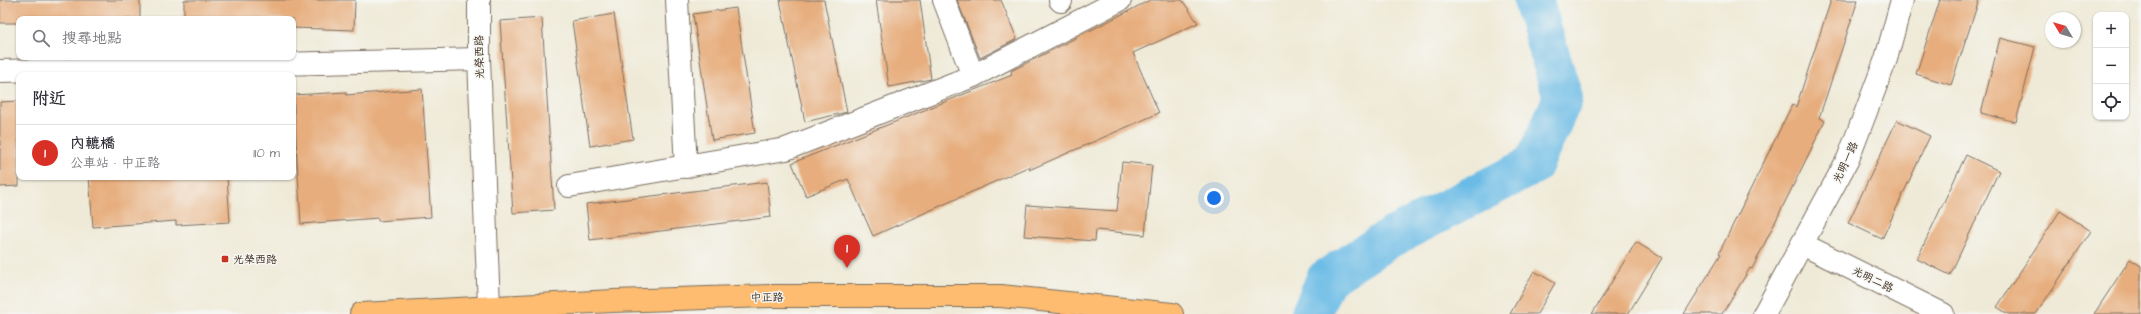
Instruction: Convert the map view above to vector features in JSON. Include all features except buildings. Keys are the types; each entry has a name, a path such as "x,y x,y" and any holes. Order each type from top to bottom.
{"main road":[{"name":"中正路","path":"361,314 489,306 770,296 1002,296 1172,314"}],"street":[{"name":"光榮西路","path":"479,0 479,59 489,306"},
{"path":"677,0 686,167"},
{"path":"944,0 974,76"},
{"path":"569,186 786,149 974,76 1120,0"},
{"name":"光明一路","path":"1764,314 1848,159 1886,59 1902,0"},
{"path":"0,71 479,59"},
{"name":"光明二路","path":"1802,244 1943,314"}],"waterway":[{"path":"1311,314 1326,279 1390,238 1533,165 1563,98 1533,0"}],"place":[{"name":"光榮西路","path":"225,259"},
{"name":"內轆橋","path":"847,268"}]}
